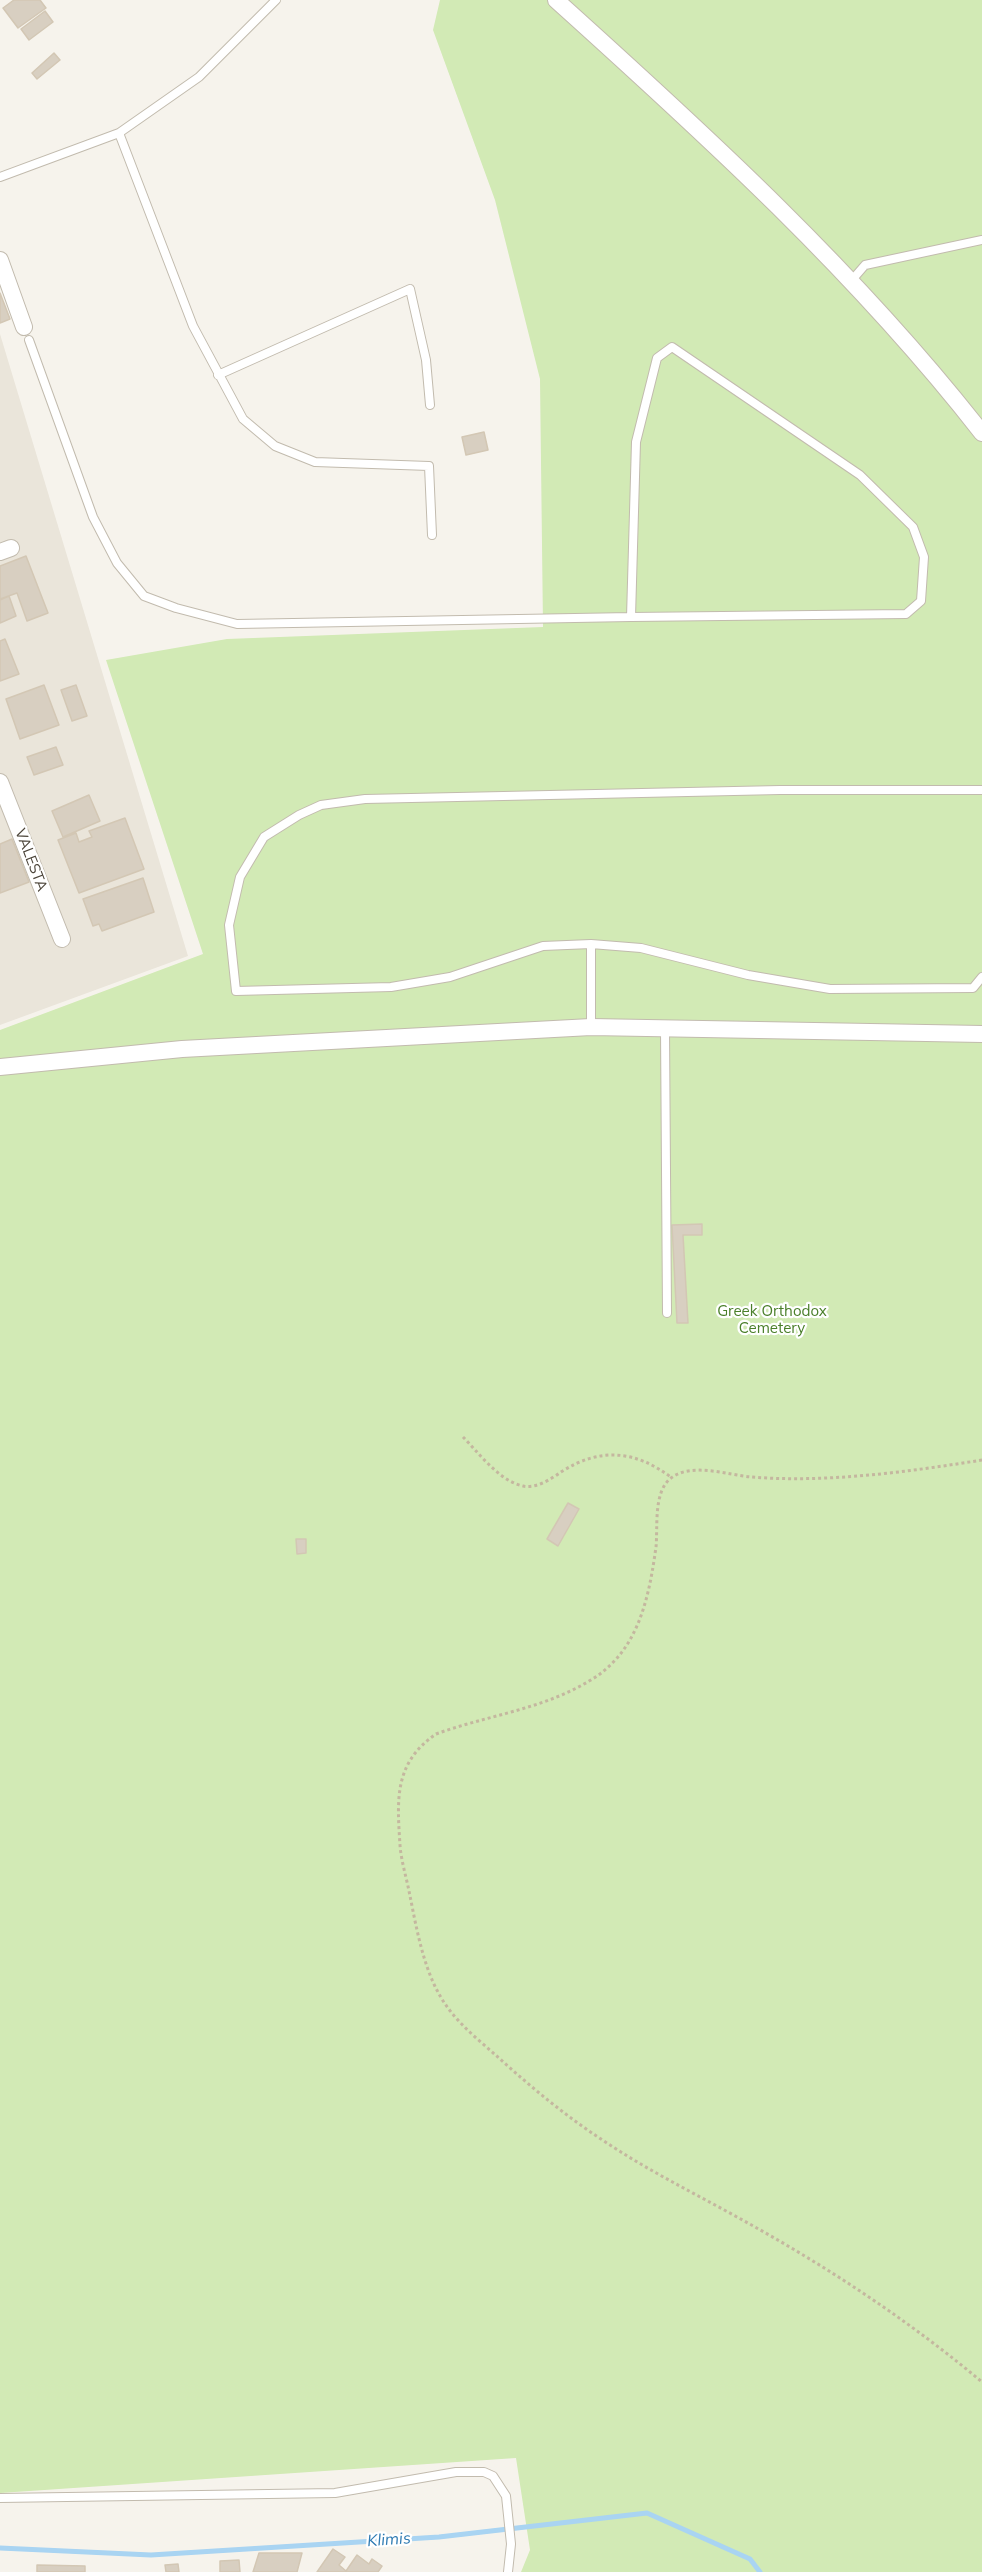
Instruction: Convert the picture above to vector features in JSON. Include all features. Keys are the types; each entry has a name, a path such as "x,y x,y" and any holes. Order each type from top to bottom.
{"street":[{"path":"556,0 642,78 852,280 982,433"},
{"path":"0,260 26,333"},
{"name":"VALESTA","path":"0,782 62,939"},
{"path":"0,1067 182,1049 591,1027 982,1034"}],"lane":[{"path":"0,177 119,133 199,78 276,0"},
{"path":"119,133 192,326 243,419 275,446 315,462 429,466 432,535"},
{"path":"852,280 865,265 982,240"},
{"path":"218,375 411,289 426,360 430,405"},
{"path":"26,333 93,517 117,564 144,596 176,608 237,624 906,614 921,601 924,557 913,527 860,475 672,347 657,358 636,442 631,617"},
{"path":"982,790 780,790 388,798 321,805 299,815 264,837 240,877 229,925 236,991 391,987 450,976 543,946 591,944 641,948 748,975 830,989 973,988 982,977"},
{"path":"591,944 591,1027"},
{"path":"665,1029 667,1313"},
{"path":"0,2498 335,2493 456,2472 484,2472 493,2476 506,2496 511,2544 508,2572"}],"path":[{"path":"463,1437 505,1477 525,1487 536,1486 584,1460 601,1455 622,1454 639,1459 661,1469 672,1478"},
{"path":"982,1460 867,1474 753,1477 693,1471 672,1478 663,1487 660,1500 656,1548 641,1620 629,1644 614,1662 594,1678 543,1702 436,1734 412,1756 404,1772 397,1800 401,1852 419,1939 430,1971 448,2008 467,2029 523,2079 603,2140 836,2276 941,2347 982,2382"}],"shaded area":[{"path":"0,334 188,956 0,1025"}],"green space":[{"name":"Greek Orthodox Cemetery","path":"440,0 982,0 982,2572 521,2572 530,2550 516,2458 0,2493 0,1030 203,954 106,660 227,639 543,627 540,379 495,200 433,30"}],"building":[{"path":"14,0 40,0 46,8 18,28 3,8"},
{"path":"45,11 53,22 29,40 21,29"},
{"path":"54,53 60,60 37,79 32,73"},
{"path":"0,293 10,319 0,323"},
{"path":"484,432 488,450 466,455 462,437"},
{"path":"26,556 48,613 27,621 17,593 0,599 0,566"},
{"path":"9,596 16,616 0,623 0,600"},
{"path":"5,639 19,674 0,681 0,641"},
{"path":"44,685 59,725 20,739 6,699"},
{"path":"76,685 87,716 72,721 61,690"},
{"path":"56,747 63,765 34,775 27,757"},
{"path":"89,795 100,821 63,837 52,811"},
{"path":"125,818 144,869 79,893 58,840 76,833 79,842 92,837 89,831"},
{"path":"12,839 29,882 0,893 0,844"},
{"path":"143,878 154,912 102,931 99,924 93,926 83,899"},
{"path":"702,1224 702,1235 683,1235 688,1323 677,1323 672,1225"},
{"path":"568,1503 579,1509 558,1546 547,1539"},
{"path":"296,1539 306,1539 306,1553 297,1554"},
{"path":"333,2549 345,2557 339,2565 346,2571 357,2555 369,2564 372,2559 382,2566 378,2572 317,2572"},
{"path":"259,2553 302,2553 297,2572 253,2572"},
{"path":"239,2560 240,2572 220,2572 220,2561"},
{"path":"178,2564 179,2572 166,2572 165,2565"},
{"path":"37,2565 85,2566 85,2572 37,2572"}],"waterway":[{"name":"Klimis","path":"0,2548 151,2555 439,2537 647,2513 750,2559 760,2572"}]}
